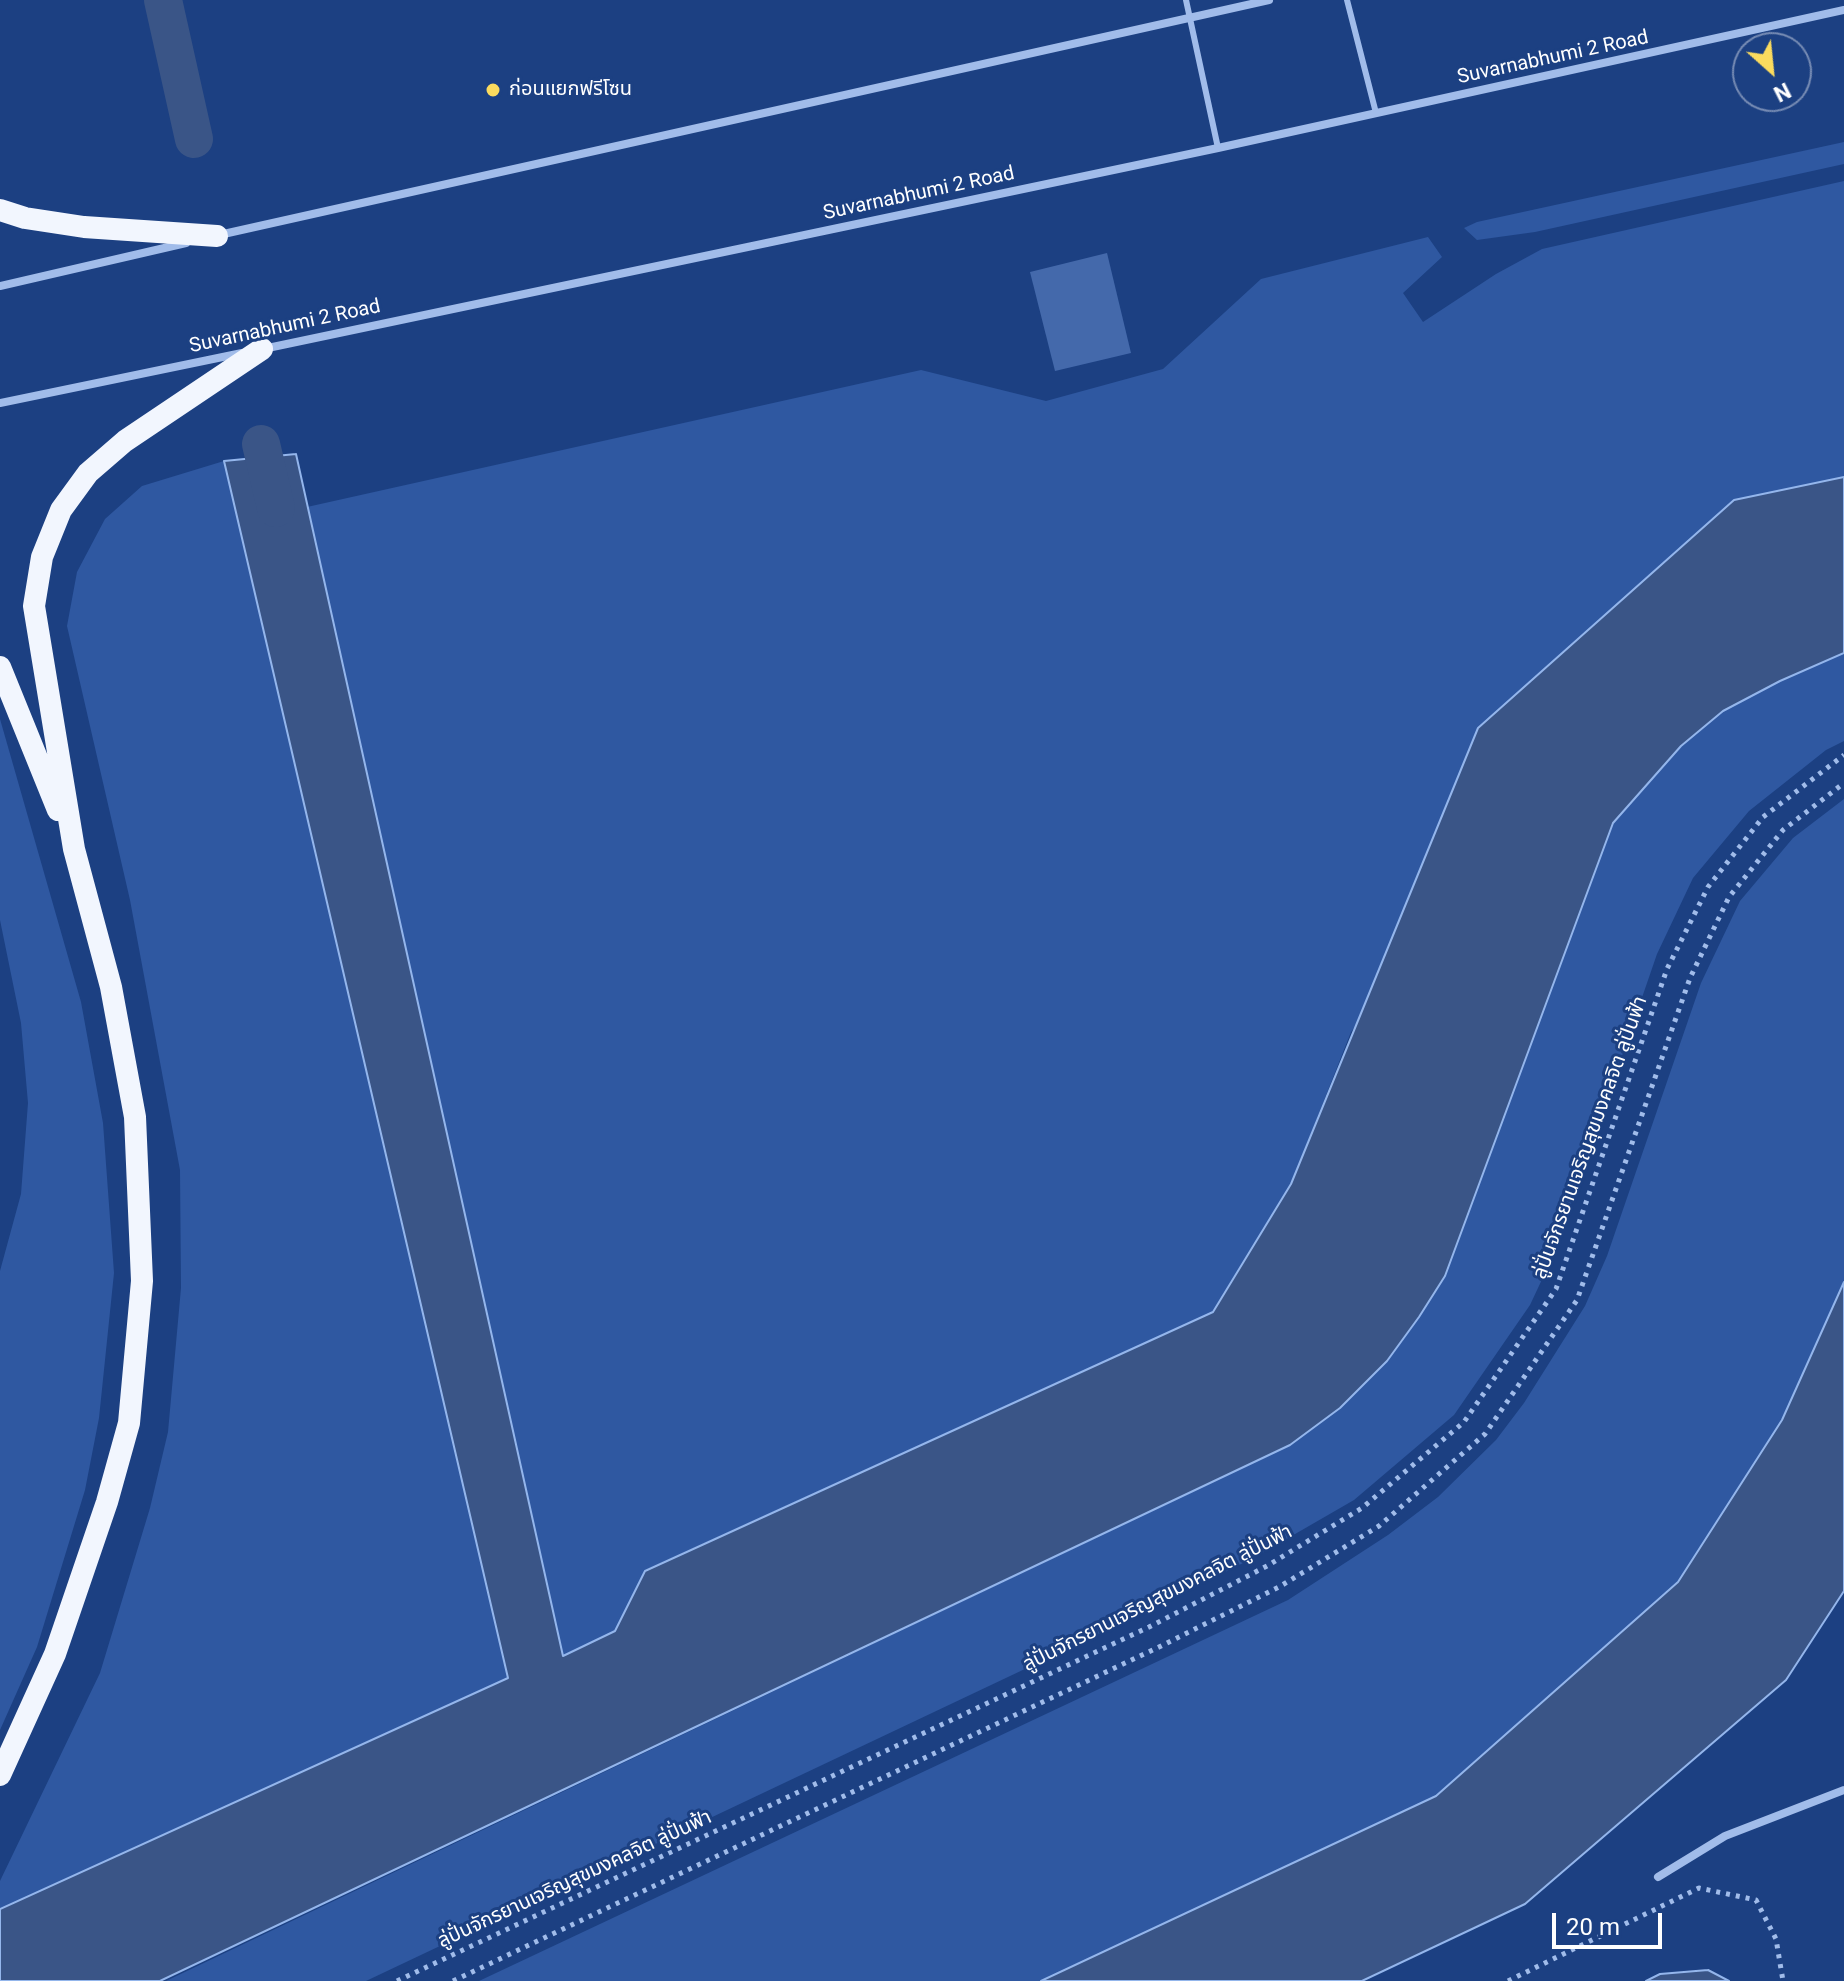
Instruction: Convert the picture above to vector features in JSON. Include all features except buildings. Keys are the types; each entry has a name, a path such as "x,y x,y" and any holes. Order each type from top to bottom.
{"highway":[{"path":"0,210 25,218 84,227 217,236"},
{"path":"0,1775 55,1654 107,1502 129,1423 142,1281 135,1117 111,987 74,849 34,606 42,557 61,510 88,473 125,441 262,349"},
{"path":"0,667 74,849"}],"street":[{"path":"0,286 1269,0"},
{"name":"Suvarnabhumi 2 Road","path":"0,403 1218,148 1844,10"},
{"path":"1658,1877 1725,1836 1844,1790"}],"lane":[{"path":"1186,0 1218,148"},
{"path":"1347,0 1376,113"}],"path":[{"name":"ลู่ปั่นจักรยานเจริญสุขมงคลจิต ลู่ปั่นฟ้า","path":"397,1981 1149,1627 1267,1566 1362,1508 1464,1422 1556,1289 1667,969 1708,887 1763,817 1844,755"},
{"path":"453,1981 1159,1647 1279,1587 1379,1526 1485,1434 1577,1300 1690,978 1729,897 1783,830 1844,783"},
{"path":"1508,1981 1699,1888 1756,1900 1776,1939 1783,1981"}],"shaded area":[{"path":"1844,142 1844,164 1535,232 1477,240 1464,228 1477,222"},
{"path":"1844,181 1844,477 1734,500 1351,1032 1291,1184 1213,1312 645,1570 615,1631 563,1656 307,507 921,370 1046,401 1163,369 1261,279 1428,237 1442,257 1403,293 1423,322 1496,274 1542,249"},
{"path":"296,454 563,1656 615,1631 645,1571 1213,1312 1291,1184 1478,728 1734,500 1844,477 1844,653 1780,681 1723,711 1681,746 1613,823 1445,1276 1387,1361 1340,1408 1290,1445 160,1981 0,1981 0,1909 508,1678 224,461"},
{"path":"224,461 508,1678 0,1909 0,1881 100,1673 150,1508 168,1432 181,1288 180,1170 130,900 67,626 77,572 105,519 142,486"},
{"path":"1844,653 1844,741 1826,750 1749,811 1693,878 1657,954 1553,1256 1530,1305 1454,1415 1354,1500 1257,1556 1141,1614 366,1981 166,1981 1290,1445 1340,1408 1445,1276 1613,823 1681,746 1723,711 1780,681"},
{"path":"0,719 81,1002 103,1123 114,1273 99,1418 85,1490 37,1647 0,1730 0,1271 21,1194 28,1103 21,1023 0,920"},
{"path":"1844,799 1844,1282 1782,1420 1678,1582 1436,1796 1041,1981 479,1981 1288,1600 1388,1535 1438,1497 1496,1440 1524,1403 1585,1306 1607,1256 1701,983 1740,901 1793,838"},
{"path":"1844,1282 1844,1591 1786,1680 1525,1904 1362,1981 1041,1981 1436,1796 1678,1582 1782,1420"},
{"path":"1708,1970 1729,1981 1646,1981 1660,1974"}],"waterway":[{"path":"163,0 194,139"},
{"path":"261,444 276,508"}],"place":[{"name":"ก่อนแยกฟรีโซน","path":"493,90"}]}
